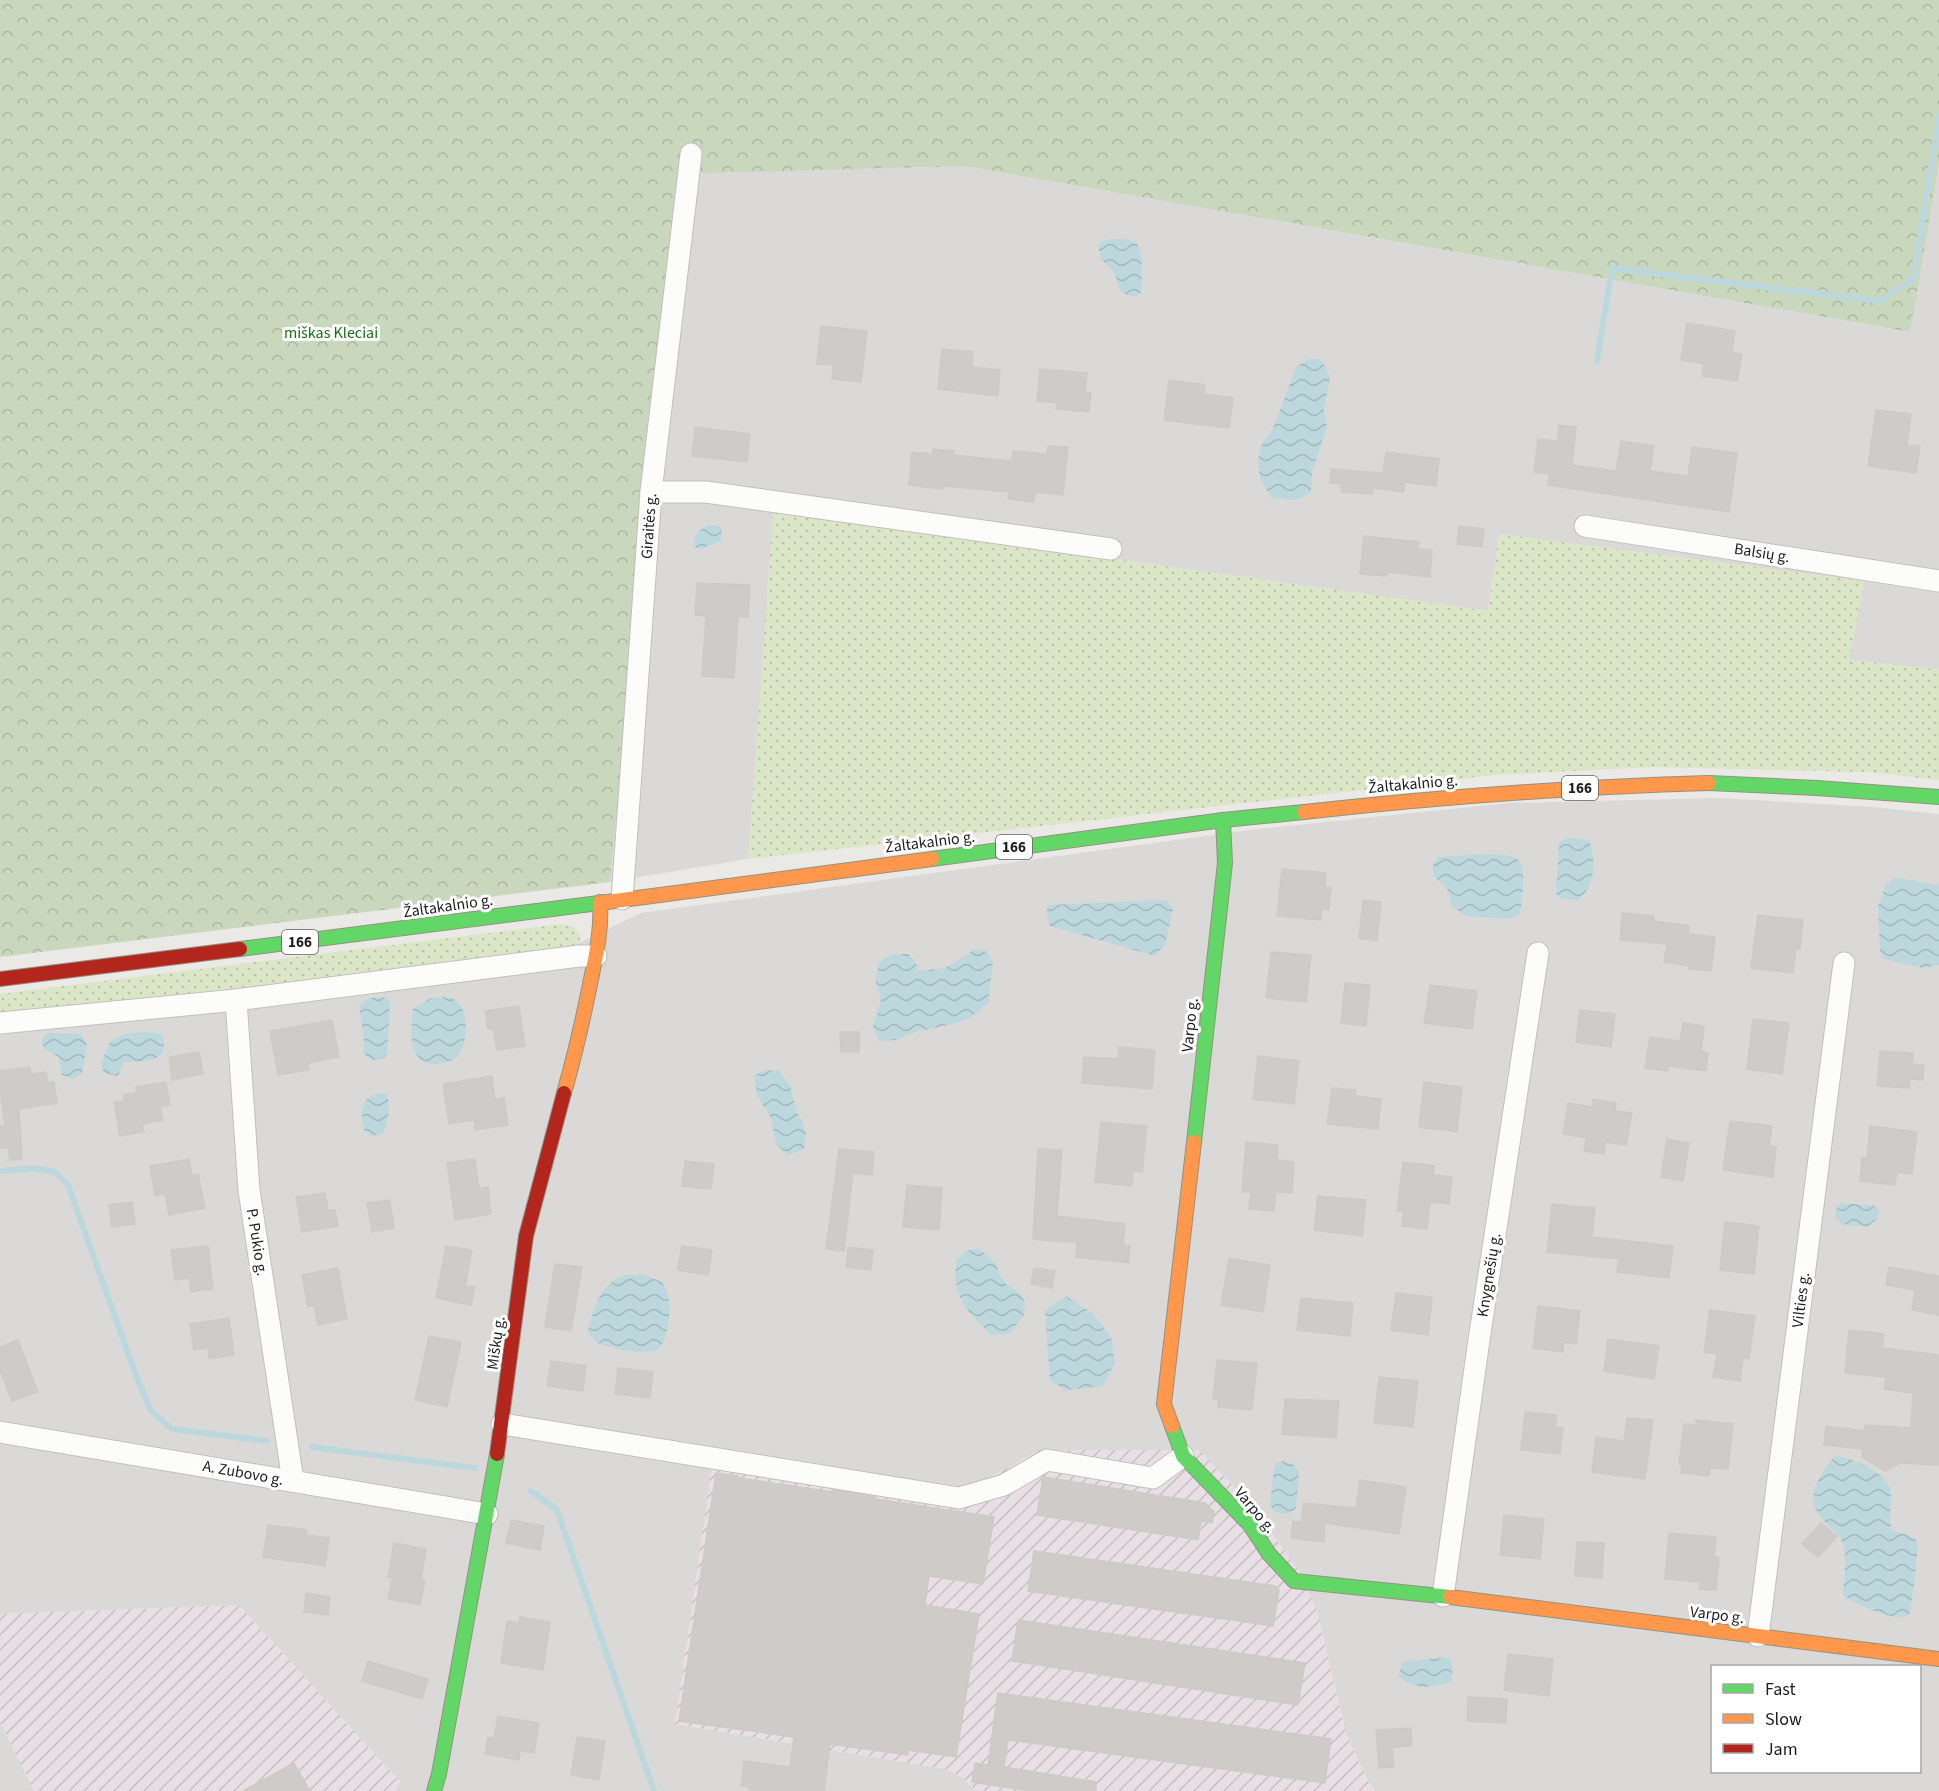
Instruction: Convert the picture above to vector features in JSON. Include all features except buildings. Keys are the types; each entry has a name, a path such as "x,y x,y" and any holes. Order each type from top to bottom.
{"street":[{"name":"Giraitės g.","path":"622,899 651,492 691,154"},
{"path":"651,492 706,492 1112,549"},
{"name":"Balsių g.","path":"1585,526 1939,581"},
{"name":"Žaltakalnio g.","path":"0,979 1223,820 1443,797 1706,783 1939,797"},
{"name":"Varpo g.","path":"1223,820 1225,863 1164,1404 1184,1456 1250,1525 1269,1554 1294,1581 1443,1596 1939,1659"},
{"name":"Miškų g.","path":"434,1791 439,1774 502,1424 526,1236 578,1042 596,956 601,919 600,902"},
{"name":"Knygnešių g.","path":"1443,1596 1538,954"},
{"path":"0,1023 236,1000 579,956 596,956"},
{"name":"Vilties g.","path":"1758,1636 1844,963"},
{"name":"P. Pukio g.","path":"236,1000 249,1190 293,1481"},
{"path":"502,1424 959,1498 1005,1485 1047,1460 1153,1478 1184,1456"},
{"name":"A. Zubovo g.","path":"0,1432 486,1514"}],"shaded area":[{"path":"1939,163 1939,670 1849,660 1864,581 1499,534 1488,611 774,512 748,859 610,882 679,174 965,166 1909,332"},
{"path":"1718,798 1873,807 1939,814 1939,1791 1375,1791 1346,1734 1317,1611 1251,1504 1199,1451 1039,1450 972,1488 715,1451 675,1724 946,1769 962,1777 976,1791 395,1791 400,1782 239,1605 0,1614 0,1014 571,947 641,913 1257,829 1509,803"},
{"path":"1039,1450 1199,1450 1251,1504 1299,1571 1317,1611 1346,1734 1375,1791 976,1791 962,1777 946,1769 675,1724 714,1451 972,1488"},
{"path":"239,1605 400,1782 395,1791 34,1791 0,1721 0,1614"},
{"path":"0,1721 34,1791 0,1791"}],"green space":[{"name":"miškas Kleciai","path":"0,0 1939,0 1939,163 1910,332 965,166 679,174 610,882 0,957"},
{"path":"773,512 1488,611 1499,534 1864,581 1849,660 1939,670 1939,780 1869,772 1653,767 1494,775 748,859"},
{"path":"562,924 575,928 580,935 580,942 571,947 232,991 0,1014 0,994"}],"water":[{"path":"1126,239 1137,243 1142,260 1141,293 1138,295 1130,296 1120,291 1114,273 1101,260 1098,246 1102,241"},
{"path":"1308,359 1320,359 1330,378 1324,410 1327,425 1312,472 1311,492 1297,499 1271,497 1260,479 1258,460 1261,445 1273,428 1296,368"},
{"path":"709,525 717,525 721,528 720,541 702,549 695,548 694,540 697,534"},
{"path":"1567,838 1589,840 1591,849 1593,872 1589,886 1579,900 1562,899 1556,894 1559,842"},
{"path":"1487,854 1510,856 1520,862 1523,893 1520,915 1508,919 1466,916 1452,906 1447,888 1433,876 1433,864 1439,857"},
{"path":"1897,878 1939,885 1939,965 1923,968 1884,959 1880,951 1878,907 1886,884"},
{"path":"1166,900 1173,908 1165,945 1155,956 1050,926 1047,915 1048,905"},
{"path":"976,949 987,952 993,963 988,1003 970,1018 915,1032 896,1040 879,1041 873,1027 881,999 875,979 880,961 892,954 908,954 915,961 919,971 933,970 951,965"},
{"path":"384,997 390,1001 387,1055 382,1059 372,1060 363,1053 364,1039 359,1006 368,998"},
{"path":"445,997 455,1000 462,1007 466,1028 464,1044 458,1055 451,1060 437,1064 427,1063 415,1053 411,1036 413,1009 431,998"},
{"path":"150,1032 162,1035 163,1051 159,1056 147,1061 124,1062 118,1076 104,1073 101,1063 111,1040 129,1033"},
{"path":"47,1033 81,1034 87,1044 82,1074 73,1079 62,1075 59,1057 44,1049 42,1040"},
{"path":"766,1070 778,1071 790,1085 797,1113 803,1122 806,1135 804,1149 788,1155 776,1144 771,1118 757,1095 754,1075"},
{"path":"382,1093 387,1094 388,1099 386,1124 383,1133 371,1136 364,1130 363,1106 369,1097"},
{"path":"1841,1203 1876,1206 1879,1210 1877,1219 1867,1227 1842,1224 1835,1216 1837,1207"},
{"path":"978,1248 995,1262 1006,1284 1022,1295 1025,1303 1024,1315 1010,1333 992,1335 968,1311 959,1294 956,1261 966,1251"},
{"path":"642,1274 662,1282 668,1295 668,1324 662,1345 652,1351 637,1352 598,1343 588,1332 601,1294 611,1282 620,1277"},
{"path":"1066,1296 1093,1314 1111,1337 1115,1363 1103,1386 1066,1390 1050,1381 1045,1310"},
{"path":"1835,1455 1860,1463 1884,1479 1891,1492 1892,1530 1913,1537 1918,1544 1910,1613 1905,1617 1896,1617 1870,1609 1853,1602 1843,1594 1844,1548 1837,1533 1817,1512 1813,1495 1819,1479"},
{"path":"1284,1461 1294,1465 1299,1472 1296,1508 1289,1513 1282,1514 1270,1506 1274,1468 1277,1463"},
{"path":"1444,1657 1450,1659 1453,1668 1451,1682 1423,1687 1411,1684 1398,1676 1403,1662"}],"waterway":[{"path":"1597,361 1612,268 1880,301 1913,279 1939,116"},
{"path":"0,1171 35,1168 55,1172 68,1185 135,1373 151,1411 172,1429 267,1441"},
{"path":"312,1447 475,1468"},
{"path":"531,1491 557,1510 654,1791"}],"traffic: fast":[{"path":"1709,783 1939,797"},
{"path":"932,859 1223,820 1304,812"},
{"path":"1194,1142 1225,863 1223,820"},
{"path":"240,949 607,902"},
{"path":"1172,1426 1183,1456 1250,1525 1269,1554 1294,1581 1450,1597"},
{"path":"434,1791 497,1454"}],"traffic: slow":[{"path":"1304,812 1506,793 1709,783"},
{"path":"607,902 932,859"},
{"path":"564,1093 596,957 600,902"},
{"path":"1172,1426 1164,1404 1194,1142"},
{"path":"1450,1597 1939,1659"}],"traffic: jam":[{"path":"0,979 240,949"},
{"path":"497,1454 526,1236 564,1093"}]}
